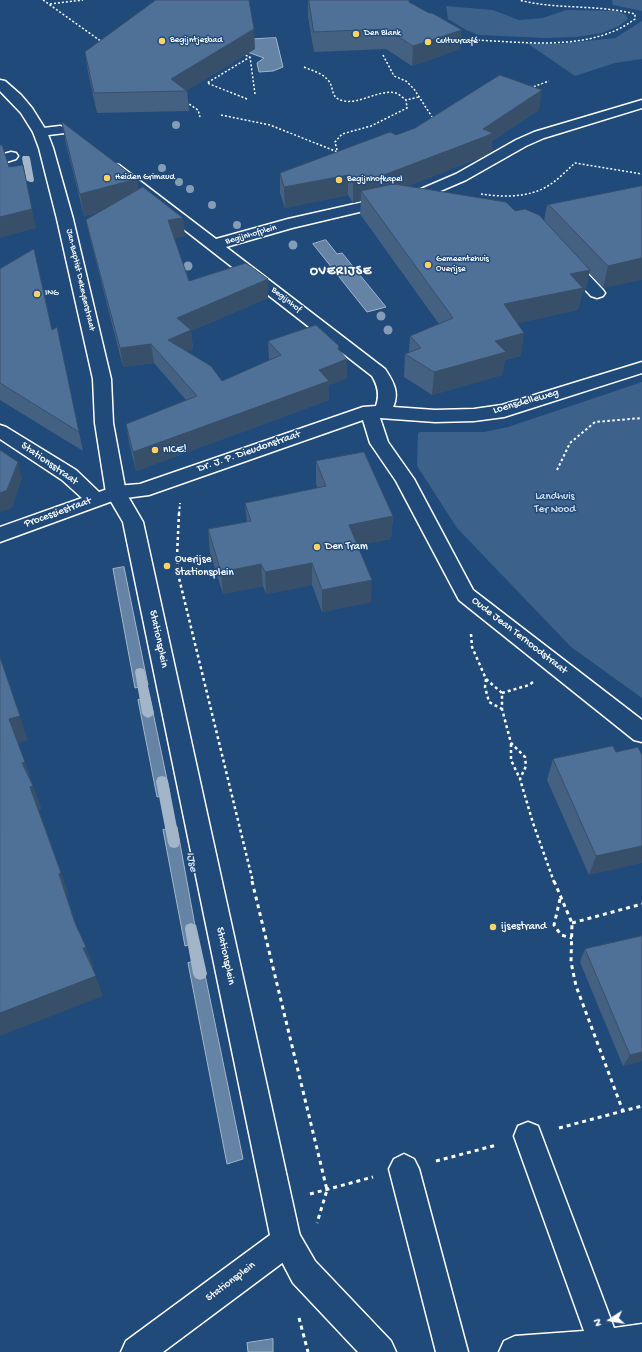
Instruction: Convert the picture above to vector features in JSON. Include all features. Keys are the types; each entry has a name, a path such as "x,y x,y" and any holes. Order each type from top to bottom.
{"street":[{"name":"Jan-Baptist Dekeyserstraat","path":"0,84 16,98 27,111 40,132 66,219 102,379 105,496"},
{"path":"401,199 441,186 521,143 539,135 642,104"},
{"path":"40,132 60,130"},
{"name":"Begijnhof","path":"101,158 379,373 386,385 388,393 386,405 375,411"},
{"path":"401,199 434,205"},
{"name":"Begijnhofplein","path":"214,245 288,224 401,199"},
{"path":"556,249 597,293"},
{"name":"Loensdelleweg","path":"375,411 435,416 474,415 504,411 642,367"},
{"name":"Dr. J. P. Dieudonstraat","path":"105,496 142,490 375,411"},
{"name":"Oude Jean Ternoodstraat","path":"375,411 379,443 404,479 466,595 642,733"},
{"name":"Stationsstraat","path":"0,431 105,496"},
{"name":"Processiestraat","path":"0,535 105,496"},
{"name":"Stationsplein","path":"105,496 133,522 286,1241 137,1352"},
{"path":"528,1136 605,1345"},
{"path":"404,1169 452,1352"},
{"path":"286,1241 304,1272 380,1352"},
{"path":"515,1352 605,1345 642,1340"}],"path":[{"path":"43,0 107,46"},
{"path":"50,4 83,0"},
{"path":"474,40 576,40 606,35 623,28 635,19 635,14 622,10 543,6 519,0"},
{"path":"242,54 250,57"},
{"path":"383,55 394,76 406,81 414,89 436,125"},
{"path":"250,57 255,94"},
{"path":"247,99 207,83 250,57"},
{"path":"304,67 323,75 330,82 330,89 334,97 344,101 352,102 363,100 378,93 396,93 406,100 407,108 371,126 342,134 335,142 337,150"},
{"path":"528,89 549,81"},
{"path":"406,100 419,97"},
{"path":"185,101 198,110 200,117"},
{"path":"221,115 270,125 337,150 343,154"},
{"path":"441,186 494,196 520,194 544,189 575,164 642,174"},
{"path":"557,470 570,443 595,422 642,418"},
{"path":"187,474 181,498 177,556 179,578 327,1190 304,1272"},
{"path":"466,595 472,647 486,679 502,693 502,709 510,743 511,760 520,779 533,823 560,898 572,923 571,962 576,986 623,1111"},
{"path":"486,679 484,687 490,702 502,709"},
{"path":"510,743 525,757 526,766 520,779"},
{"path":"560,898 554,925 561,935 572,938"},
{"path":"572,923 642,904"},
{"path":"278,1203 642,1106"}],"green space":[{"path":"612,0 642,0 642,11 613,5"},
{"path":"446,6 493,10 519,20 543,18 566,10 618,11 626,15 628,19 619,26 602,33 577,37 545,38 479,35 466,30 448,19"},
{"path":"642,21 642,59 615,63 575,76 527,43 558,44 615,38"},
{"name":"Landhuis Ter Nood","path":"642,382 642,698 571,647 457,528 417,466 418,433 420,432 484,432 508,427"}],"shaded area":[{"path":"276,38 283,67 273,71 259,72 257,63 264,58 217,41"},
{"path":"326,240 337,254 342,253 386,307 367,312 313,244"},
{"path":"124,567 148,685 135,688 113,569"},
{"path":"150,698 170,794 157,797 138,700"},
{"path":"177,827 198,942 185,946 163,830"},
{"path":"202,960 243,1159 227,1164 188,963"},
{"path":"273,1339 273,1352 248,1352 247,1343"}],"building":[{"path":"156,0 249,0 254,29 171,79 187,91 94,93 85,52"},
{"path":"309,0 409,0 409,2 462,30 413,46 386,29 314,32"},
{"path":"500,75 542,90 483,129 493,133 381,176 353,183 348,175 284,187 280,173 390,132 396,135 415,128"},
{"path":"62,122 137,179 80,194"},
{"path":"0,145 2,145 9,167 23,165 32,209 0,217"},
{"path":"394,184 506,202 515,211 525,209 539,215 590,270 570,274 583,288 504,304 524,333 495,341 506,352 434,372 405,354 421,348 410,336 453,318 361,191"},
{"path":"642,186 642,258 608,266 551,207 547,205"},
{"path":"143,187 183,218 168,220 189,281 246,263 268,279 177,318 191,330 168,340 211,366 222,381 281,355 268,341 316,325 339,346 338,349 347,359 319,370 329,381 133,452 126,424 197,396 151,344 120,348 94,251 86,220"},
{"path":"34,249 52,330 57,327 79,432 0,383 0,269"},
{"path":"0,450 18,462 7,490 0,493"},
{"path":"364,452 393,516 349,525 372,580 322,590 312,563 265,572 261,564 221,572 208,529 251,521 245,503 326,486 316,461"},
{"path":"0,657 20,716 9,719 25,762 22,763 33,786 30,787 61,873 59,874 75,923 86,947 83,948 96,976 0,1013"},
{"path":"613,746 616,752 638,747 642,755 642,846 596,856 553,759"},
{"path":"642,936 642,1052 630,1055 585,949"}],"waterway":[{"name":"IJse","path":"26,158 30,180"},
{"name":"IJse","path":"140,672 148,713"},
{"name":"IJse","path":"162,781 174,843"},
{"name":"IJse","path":"191,929 200,974"}],"place":[{"name":"Den Blank","path":"356,34"},
{"name":"Begijntjesbad","path":"162,41"},
{"name":"Cultuurcafé","path":"428,42"},
{"name":"Heiden Grimaud","path":"107,178"},
{"name":"Begijnhofkapel","path":"339,180"},
{"name":"Gemeentehuis Overijse","path":"428,265"},
{"name":"ING","path":"37,294"},
{"name":"nICE!","path":"155,450"},
{"name":"Den Tram","path":"317,547"},
{"name":"Overijse Stationsplein","path":"167,566"},
{"name":"ijsestrand","path":"493,927"}],"district":[{"name":"OVERIJSE","path":"341,272"}]}
